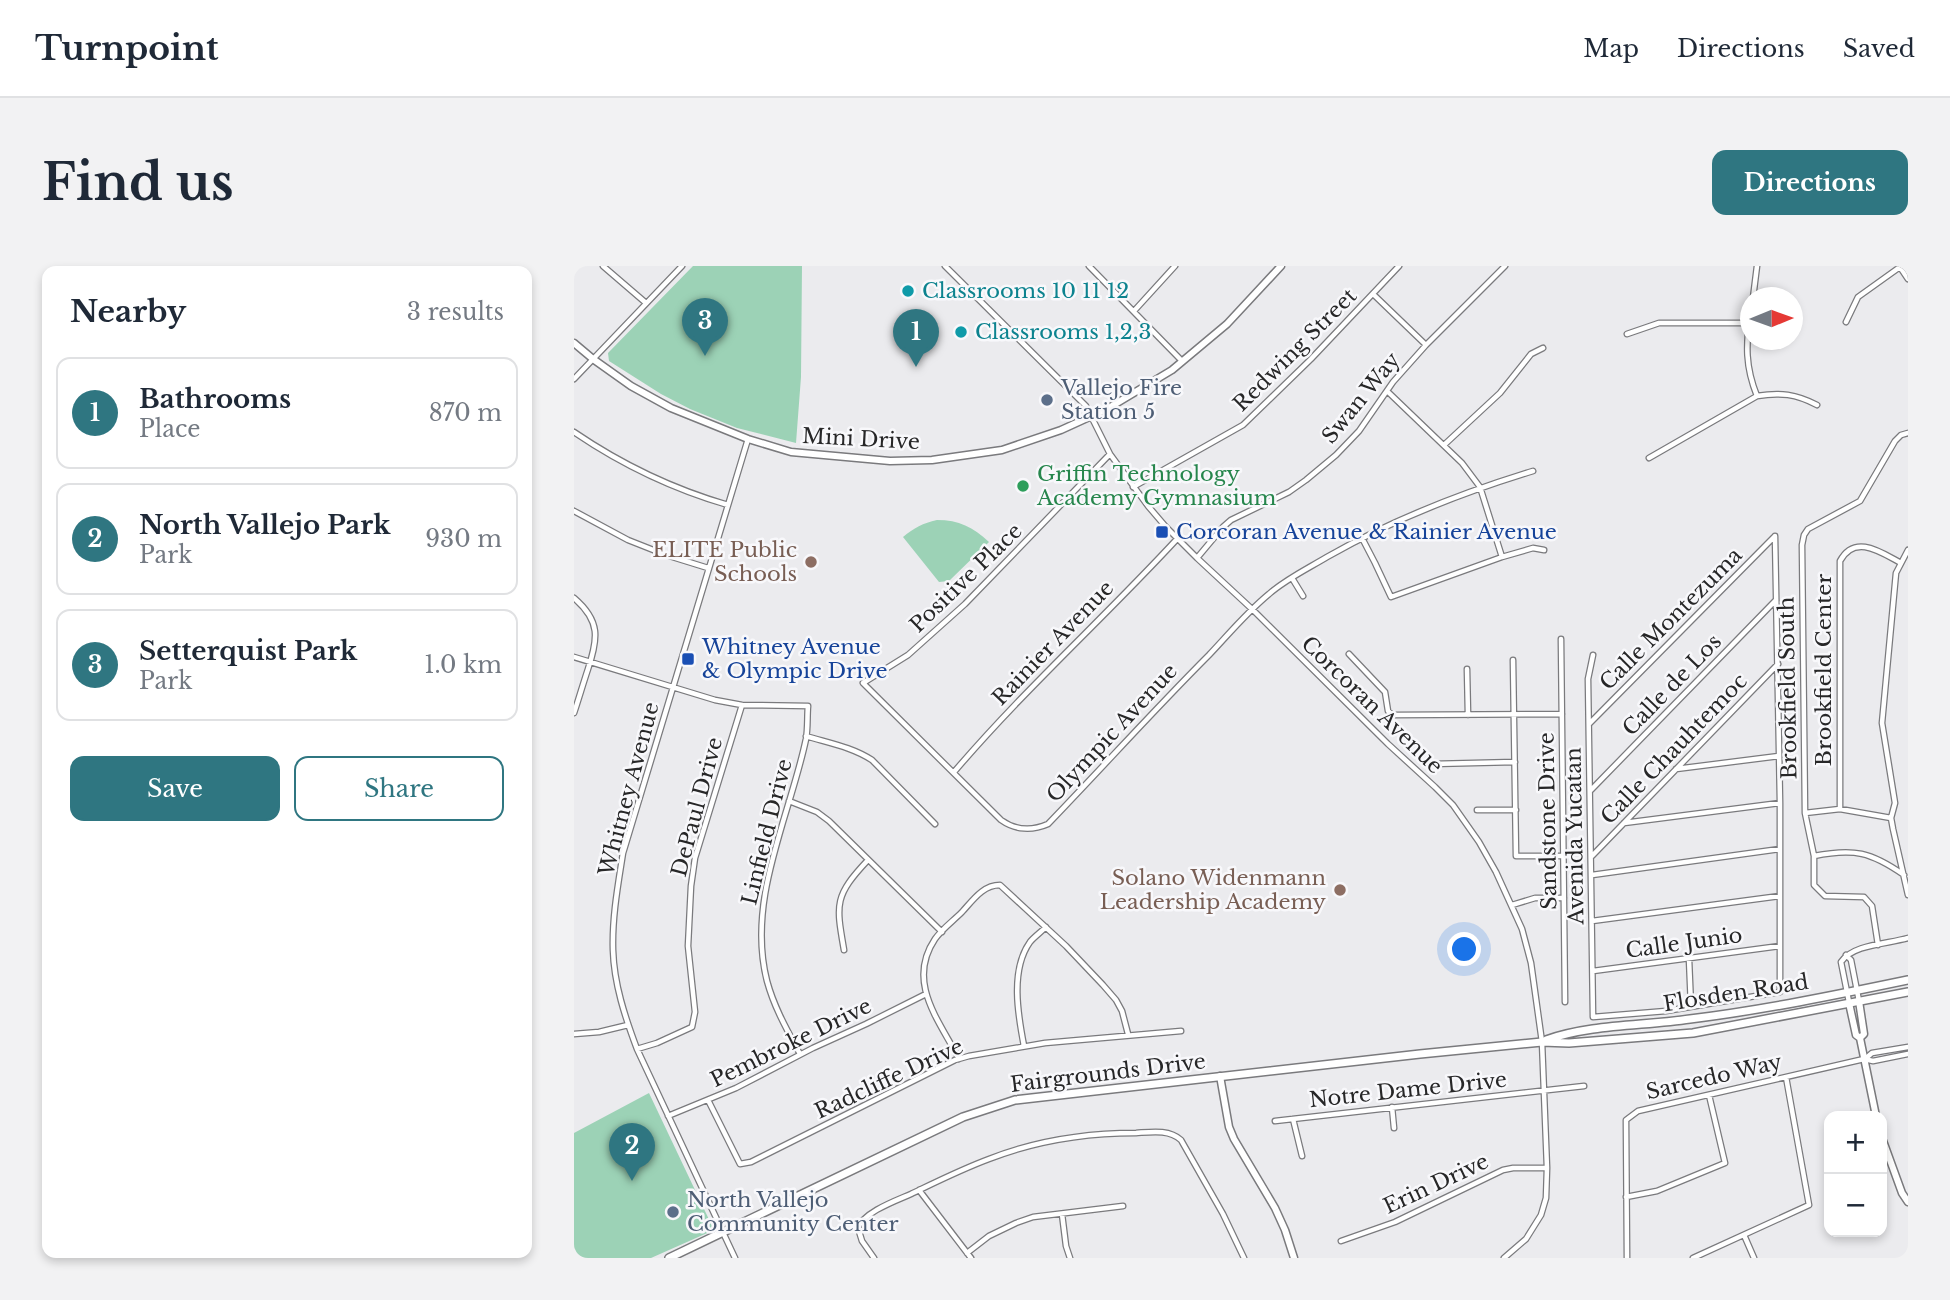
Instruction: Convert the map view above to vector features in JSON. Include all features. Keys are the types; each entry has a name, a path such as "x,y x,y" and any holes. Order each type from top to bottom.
{"main road":[{"name":"Flosden Road","path":"1568,1032 1691,1019 1847,993 1908,979"},
{"name":"Flosden Road","path":"1569,1043 1693,1033 1908,992"},
{"name":"Fairgrounds Drive","path":"1542,1042 1568,1032"},
{"name":"Fairgrounds Drive","path":"669,1258 963,1117 993,1106 1028,1098 1220,1076 1542,1042 1569,1043"}],"street":[{"path":"603,266 646,303"},
{"path":"574,379 682,266"},
{"name":"Corcoran Avenue","path":"945,266 1086,406 1110,454 1147,506 1177,539 1453,805 1479,842 1522,929 1531,963 1542,1042 1545,1090 1546,1198 1541,1215 1526,1239 1504,1258"},
{"path":"1089,266 1182,362"},
{"path":"1134,311 1175,266"},
{"name":"Mini Drive","path":"574,343 631,386 671,408 748,439 791,452 890,461 932,460 1002,450 1061,430 1091,416 1182,362 1227,324 1281,266"},
{"name":"Redwing Street","path":"1133,487 1243,425 1311,359 1399,266"},
{"name":"Swan Way","path":"1196,558 1231,520 1289,492 1336,455 1359,431 1387,391 1426,345 1505,266"},
{"path":"1754,287 1757,266"},
{"path":"1846,322 1858,297 1900,267 1908,279"},
{"path":"1373,294 1426,345"},
{"path":"1627,334 1658,323 1740,323"},
{"path":"1444,445 1500,393 1531,354 1543,348"},
{"path":"1746,350 1747,368 1757,396"},
{"path":"1387,391 1462,463 1480,487 1502,557"},
{"path":"1649,458 1757,396 1795,395 1817,405"},
{"path":"574,432 650,477 728,505"},
{"name":"Brookfield South","path":"1878,945 1872,906 1864,897 1825,896 1814,885 1814,856 1805,813 1802,545 1808,529 1860,501 1895,441 1908,433"},
{"name":"Whitney Avenue","path":"735,1258 636,1049 624,1013 613,951 614,914 623,853 748,439"},
{"name":"Positive Place","path":"863,683 908,655 965,604 1110,454"},
{"name":"Olympic Avenue","path":"863,683 1001,820 1009,826 1031,829 1048,824 1268,594 1362,538 1393,523 1480,487 1533,471"},
{"path":"574,511 628,540 708,568"},
{"name":"Calle Montezuma","path":"1589,724 1775,536 1776,601"},
{"path":"1362,538 1391,597 1502,557 1533,548 1544,550"},
{"name":"Rainier Avenue","path":"954,772 1014,705 1177,539"},
{"name":"Brookfield Center","path":"1840,809 1840,561 1849,551 1864,546 1901,563"},
{"path":"1908,550 1896,573 1882,723 1895,803 1891,818 1908,895"},
{"path":"1292,578 1303,596"},
{"path":"574,598 586,608 594,622 596,636 574,713"},
{"path":"1689,959 1691,1006 1780,992 1776,601"},
{"name":"Calle de Los","path":"1590,791 1776,601"},
{"name":"Sandstone Drive","path":"1561,639 1566,1002"},
{"path":"1349,654 1385,692 1388,711 1393,715 1562,715"},
{"name":"Avenida Yucatan","path":"1593,654 1588,679 1593,1017 1666,1011 1691,1006"},
{"path":"574,657 715,700 742,705 808,706 806,736 851,748 872,760 935,824"},
{"path":"1513,660 1517,856 1564,856"},
{"name":"Calle Chauhtemoc","path":"1592,856 1778,664"},
{"path":"1467,669 1468,715"},
{"name":"DePaul Drive","path":"636,1049 692,1027 695,1012 688,946 695,858 742,705"},
{"name":"Linfield Drive","path":"800,1054 774,1006 766,978 761,940 766,887 806,736"},
{"path":"1676,769 1779,756"},
{"path":"1432,764 1515,762"},
{"path":"789,801 817,812 830,821 942,932"},
{"path":"1624,823 1780,803"},
{"path":"1805,813 1840,809 1891,818"},
{"path":"1477,810 1516,810"},
{"path":"1592,875 1780,849"},
{"path":"1814,856 1834,852 1858,852 1883,860 1905,876"},
{"path":"844,950 838,915 839,901 854,875 868,860"},
{"path":"959,1059 926,995 923,976 925,960 942,932 990,886 1000,886 1066,946 1116,1000 1128,1034"},
{"path":"1592,921 1780,896"},
{"path":"1512,905 1535,898 1564,898"},
{"path":"1024,1046 1018,1005 1019,968 1029,943 1046,927"},
{"path":"1875,1111 1841,962 1854,950 1908,938"},
{"name":"Calle Junio","path":"1593,971 1780,946"},
{"path":"1846,955 1852,960 1859,1001 1864,1034 1860,1038"},
{"name":"Pembroke Drive","path":"668,1116 736,1088 800,1054 926,995"},
{"path":"574,1034 599,1032 628,1025"},
{"name":"Radcliffe Drive","path":"709,1100 740,1164 763,1156 959,1059 1024,1046 1181,1031"},
{"name":"Sarcedo Way","path":"1627,1258 1626,1120 1638,1111 1864,1059 1872,1053 1908,1047"},
{"name":"Sarcedo Way","path":"1864,1059 1873,1061 1908,1055"},
{"path":"1220,1076 1234,1139 1275,1208 1285,1230 1292,1258"},
{"path":"1693,1258 1810,1205 1786,1077"},
{"name":"Notre Dame Drive","path":"1275,1121 1584,1086"},
{"path":"1626,1197 1657,1191 1725,1163 1709,1094"},
{"path":"1392,1107 1394,1128"},
{"path":"1293,1119 1302,1156"},
{"path":"874,1258 858,1228 861,1221 885,1206 988,1159 1050,1141 1119,1133 1165,1132 1174,1134 1181,1140 1223,1214 1244,1258"},
{"path":"1887,1152 1908,1202"},
{"name":"Erin Drive","path":"1340,1241 1395,1222 1503,1170 1547,1168"},
{"path":"919,1190 971,1258"},
{"path":"967,1253 989,1237 1033,1217 1122,1206"},
{"path":"1062,1214 1070,1258"},
{"path":"1744,1235 1754,1258"}],"green space":[{"path":"693,266 802,266 801,377 796,443 737,428 690,409 609,361 608,353"},
{"path":"937,520 965,525 989,542 949,581 939,582 903,537 919,526"},
{"path":"649,1093 714,1230 651,1258 574,1258 574,1133"}],"place":[{"name":"Classrooms 10 11 12","path":"908,291"},
{"name":"Classrooms 1,2,3","path":"961,332"},
{"name":"Setterquist Park","path":"705,356"},
{"name":"Bathrooms","path":"916,367"},
{"name":"Vallejo Fire Station 5","path":"1047,400"},
{"name":"Griffin Technology Academy Gymnasium","path":"1023,486"},
{"name":"Corcoran Avenue & Rainier Avenue","path":"1162,532"},
{"name":"ELITE Public Schools","path":"811,562"},
{"name":"Whitney Avenue & Olympic Drive","path":"688,659"},
{"name":"Solano Widenmann Leadership Academy","path":"1340,890"},
{"name":"North Vallejo Park","path":"632,1181"},
{"name":"North Vallejo Community Center","path":"673,1212"}]}
